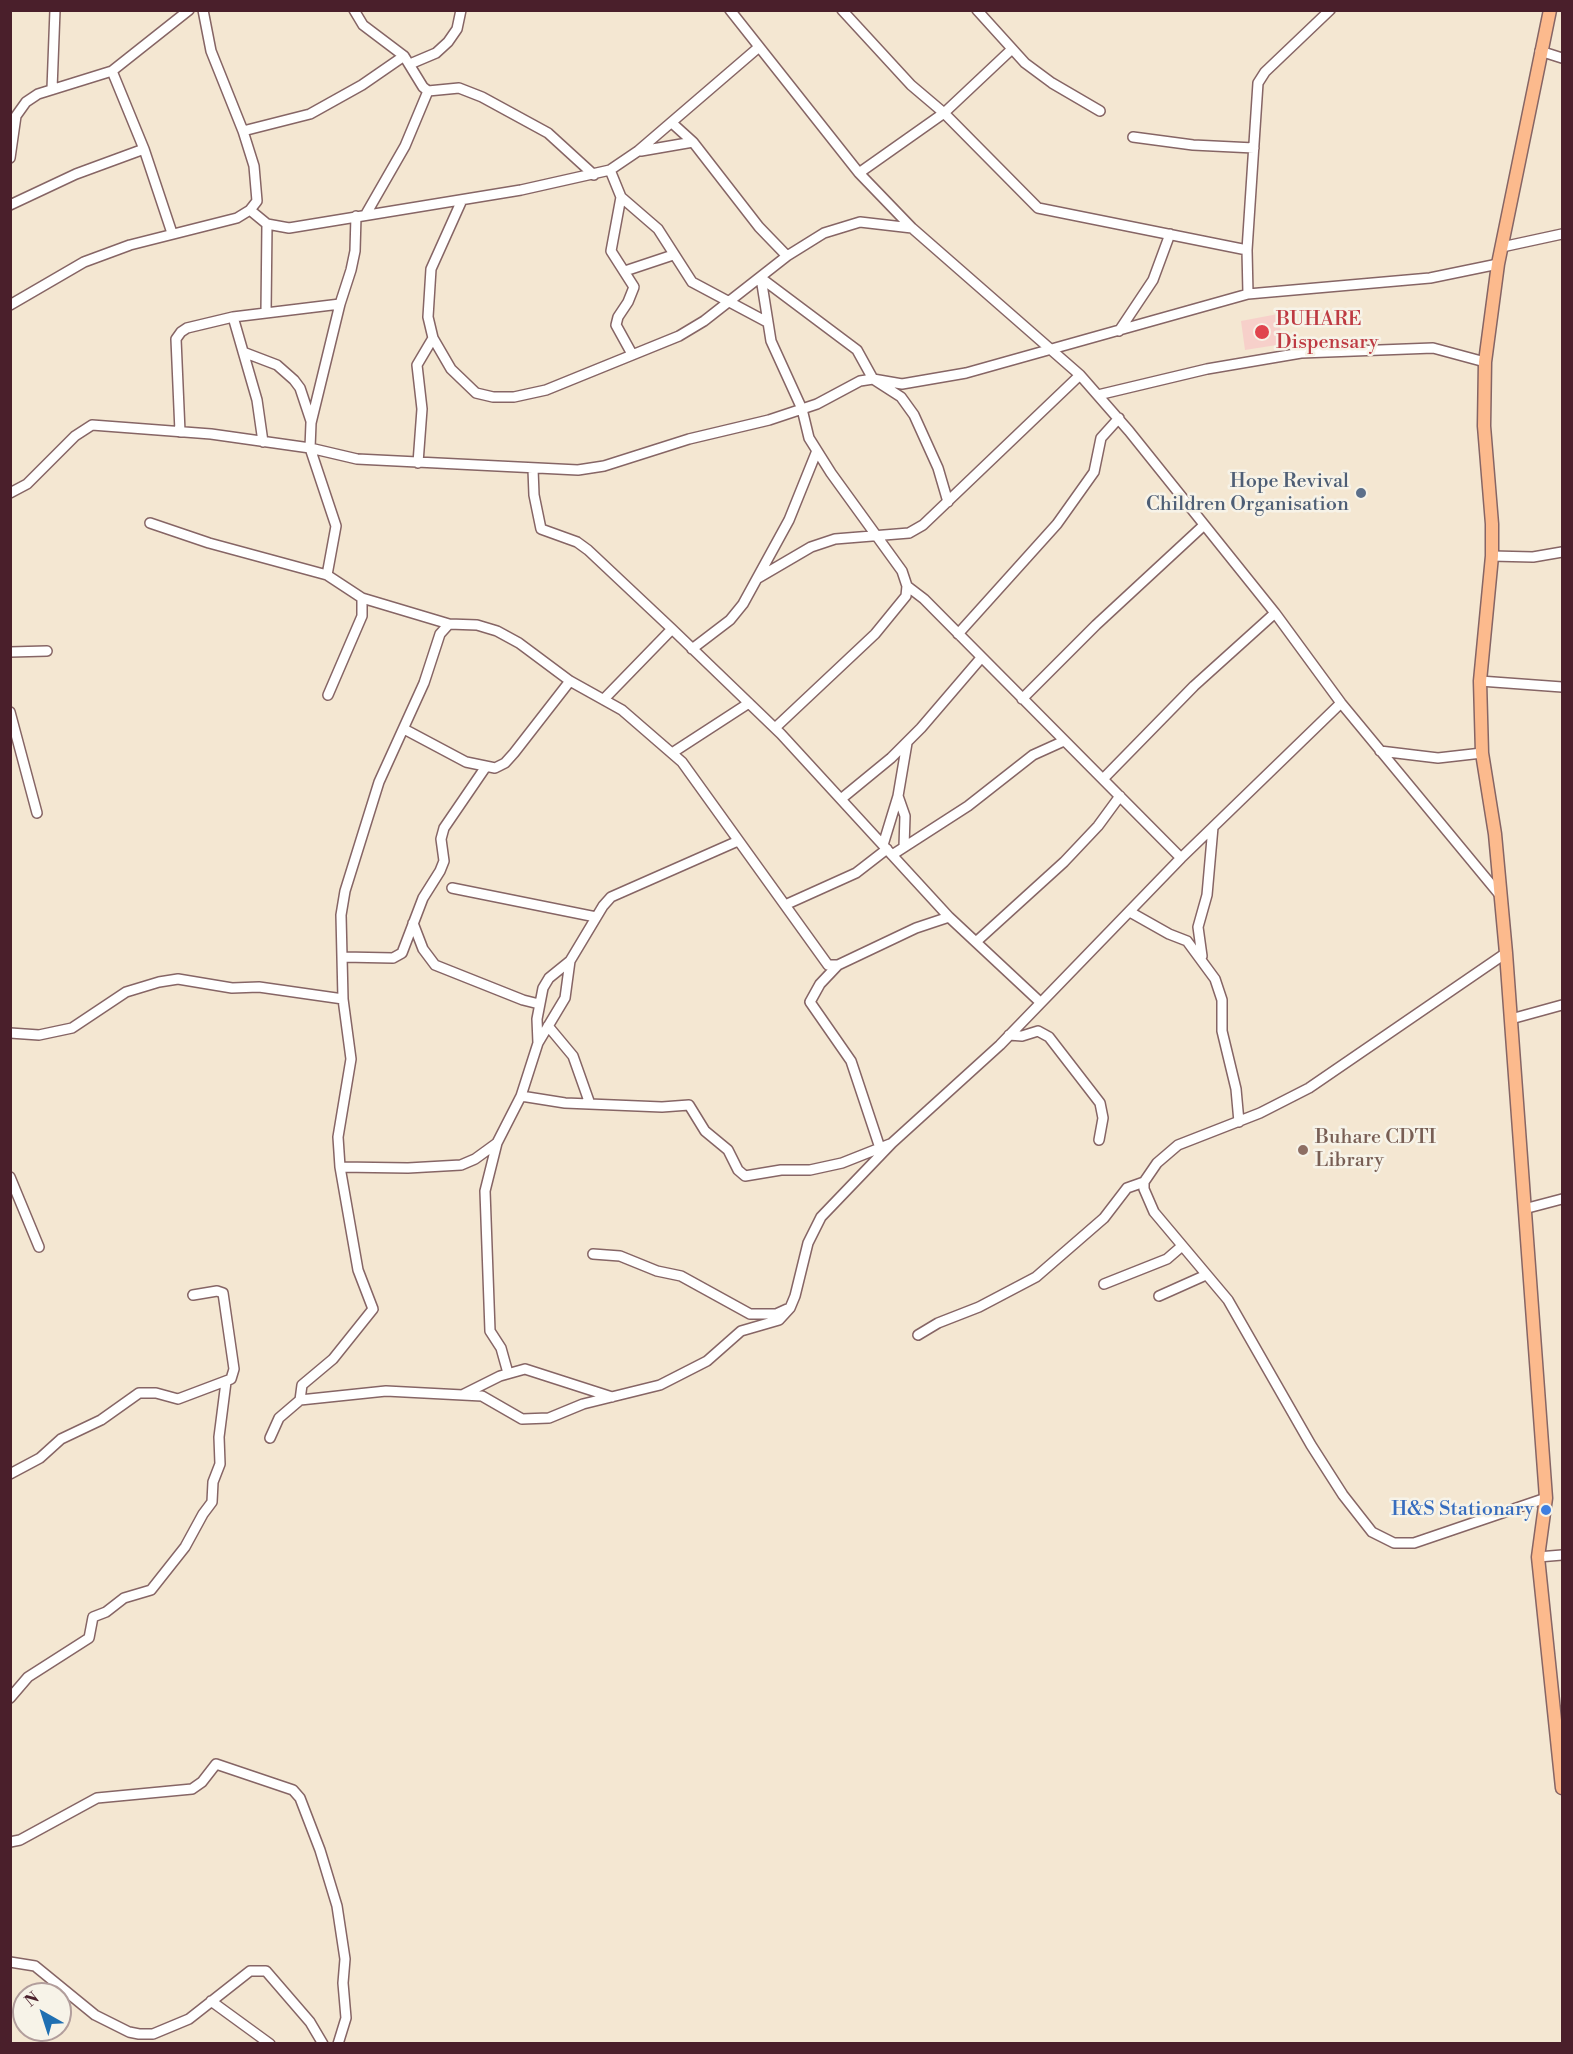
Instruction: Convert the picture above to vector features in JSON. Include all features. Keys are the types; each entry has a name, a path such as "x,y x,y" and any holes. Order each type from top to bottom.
{"main road":[{"path":"1550,10 1498,264 1485,362 1484,426 1492,524 1492,556 1480,681 1482,753 1495,834 1506,953 1546,1498 1538,1557 1562,1785"}],"street":[{"path":"52,89 55,10"},
{"path":"10,158 16,116 26,102 38,94 112,71 189,10"},
{"path":"10,305 84,262 172,233 212,226 237,218 250,210 257,201 258,188 243,131 211,51 203,10"},
{"path":"354,10 363,25 407,60 423,87 429,91 459,88 482,97 548,134 594,175"},
{"path":"243,131 310,114 407,60 430,56 448,42 457,29 461,10"},
{"path":"730,10 859,173 912,228 1080,375 1119,418 1203,526 1275,613 1341,703 1499,894"},
{"path":"842,10 911,85 944,113 1038,208 1247,250"},
{"path":"976,10 1012,49 1052,83 1100,111"},
{"path":"1248,294 1247,250 1258,83 1265,72 1330,10"},
{"path":"250,210 267,224 288,228 462,200 610,170 672,123 759,47"},
{"path":"859,173 944,113 1012,49"},
{"path":"1540,51 1563,58"},
{"path":"112,71 144,149 172,233"},
{"path":"327,574 336,526 310,448 311,423 355,251 361,215 405,146 429,91"},
{"path":"672,123 693,142 759,227 787,256"},
{"path":"1133,137 1192,145 1254,148"},
{"path":"638,151 693,142"},
{"path":"10,204 76,174 144,149"},
{"path":"610,170 621,197 658,229 692,282 714,291 730,303 767,322"},
{"path":"621,197 611,251 634,287 618,317 616,326 632,354"},
{"path":"462,200 430,269 427,294 433,338 462,382 476,393 493,398 514,397 546,390 679,336 730,303 787,256 824,233 843,225 876,222 912,228"},
{"path":"266,312 267,224"},
{"path":"1119,331 1153,280 1170,234"},
{"path":"1502,247 1563,234"},
{"path":"625,271 673,255"},
{"path":"10,493 27,484 75,436 92,425 180,432 310,448 357,459 533,469 578,470 604,466 689,439 802,409 852,384 873,380 902,384 924,381 1052,350 1248,294 1430,278 1498,264"},
{"path":"761,278 767,322 778,360 802,409 809,438 816,453 902,571 907,586 906,596 875,634 775,728"},
{"path":"761,278 857,351 873,380 901,398 910,408 938,468 948,502"},
{"path":"180,432 176,339 187,328 233,317 340,304"},
{"path":"233,317 257,400 263,442"},
{"path":"418,463 422,409 417,365 433,338"},
{"path":"1098,395 1207,369 1301,353 1433,348 1485,362"},
{"path":"243,352 277,365 294,380 300,388 311,423"},
{"path":"758,578 811,547 835,539 909,532 923,525 1080,375"},
{"path":"958,634 1057,524 1094,472 1101,438 1119,418"},
{"path":"692,649 730,621 758,578 789,520 816,453"},
{"path":"533,469 538,526 549,534 577,542 588,550 672,629 775,728 949,917 1040,1002"},
{"path":"150,523 209,543 327,574 362,598 449,624 477,625 497,631 519,643 570,681 604,699 642,726 672,753 694,777 785,904 821,959 831,967 916,928 949,917"},
{"path":"1022,699 1096,625 1203,526"},
{"path":"1492,556 1533,556 1563,552"},
{"path":"907,586 924,599 1181,858"},
{"path":"328,695 363,616 362,598"},
{"path":"1103,779 1194,686 1275,613"},
{"path":"300,1400 302,1385 333,1359 373,1309 356,1259 340,1167 338,1137 351,1059 343,999 341,915 345,891 378,782 424,683 440,634 449,624"},
{"path":"604,699 672,629"},
{"path":"10,652 47,651"},
{"path":"841,799 906,743 945,702 981,658"},
{"path":"404,729 466,762 485,768 495,768 505,763 570,681"},
{"path":"1480,681 1563,687"},
{"path":"672,753 749,703"},
{"path":"270,1438 279,1418 300,1400 386,1391 482,1396 522,1419 549,1418 583,1404 641,1391 707,1361 741,1331 779,1320 790,1308 808,1243 821,1217 892,1143 1009,1035 1213,826 1341,703"},
{"path":"10,712 38,813"},
{"path":"785,904 849,876 888,850 904,847 968,806 1033,755 1064,741"},
{"path":"888,850 906,743"},
{"path":"1380,751 1438,758 1482,753"},
{"path":"343,957 373,959 398,956 406,946 423,898 444,861 441,839 444,828 485,768"},
{"path":"897,796 904,816 904,847"},
{"path":"977,941 1064,862 1098,826 1120,796"},
{"path":"1202,959 1197,927 1208,895 1213,826"},
{"path":"538,1043 536,1031 539,1004 549,978 570,961 596,917 611,897 738,841"},
{"path":"452,888 596,917"},
{"path":"1130,912 1169,934 1187,941 1215,979 1222,1000 1222,1031 1235,1081 1239,1122"},
{"path":"413,922 423,949 435,965 523,1000 539,1004"},
{"path":"918,1335 1036,1277 1104,1218 1127,1188 1144,1182 1164,1155 1178,1145 1193,1137 1239,1122 1295,1096 1335,1072 1506,953"},
{"path":"508,1373 501,1348 492,1336 488,1309 484,1200 497,1143 520,1096 538,1043 565,998 570,961"},
{"path":"838,965 820,984 810,1002 851,1061 880,1148"},
{"path":"10,1033 39,1035 72,1028 126,992 159,981 178,979 232,988 259,987 343,999"},
{"path":"1511,1019 1563,1005"},
{"path":"548,1026 573,1056 590,1104"},
{"path":"1009,1035 1022,1036 1038,1031 1049,1037 1100,1103 1103,1118 1099,1140"},
{"path":"520,1096 590,1104 662,1107 689,1105 705,1131 728,1150 738,1170 745,1176 781,1170 810,1170 842,1163 892,1143"},
{"path":"340,1167 408,1168 461,1165 475,1159 497,1143"},
{"path":"10,1177 39,1246"},
{"path":"1144,1182 1145,1197 1182,1246 1228,1300 1303,1432 1343,1495 1378,1537 1394,1543 1414,1543 1546,1498"},
{"path":"1524,1209 1563,1199"},
{"path":"1104,1284 1167,1260 1182,1246"},
{"path":"593,1254 620,1256 650,1268 681,1276 750,1314 776,1314 790,1308"},
{"path":"1159,1296 1206,1275"},
{"path":"10,1474 40,1458 61,1439 101,1420 139,1393 156,1393 178,1399 206,1386 226,1382 233,1376 224,1295 217,1291 193,1295"},
{"path":"462,1395 508,1373 525,1370 613,1398"},
{"path":"10,1698 28,1677 89,1638 89,1624 93,1617 106,1612 124,1598 151,1590 185,1547 202,1514 212,1502 213,1482 220,1464 219,1437 226,1382"},
{"path":"1538,1557 1563,1555"},
{"path":"10,1842 21,1839 97,1798 192,1789 202,1782 216,1764 293,1790 300,1797 320,1850 337,1906 345,1959 343,1983 346,2018 338,2043"},
{"path":"10,1962 35,1966 95,2015 139,2034 153,2034 189,2019 250,1971 266,1971 310,2022 323,2043"},
{"path":"211,2001 252,2033 270,2043"}],"shaded area":[{"name":"BUHARE Dispensary","path":"1278,314 1283,344 1245,350 1241,321"}],"place":[{"name":"BUHARE Dispensary","path":"1262,332"},
{"name":"Hope Revival Children Organisation","path":"1361,493"},
{"name":"Buhare CDTI Library","path":"1303,1150"},
{"name":"H&S Stationary","path":"1546,1510"}]}
